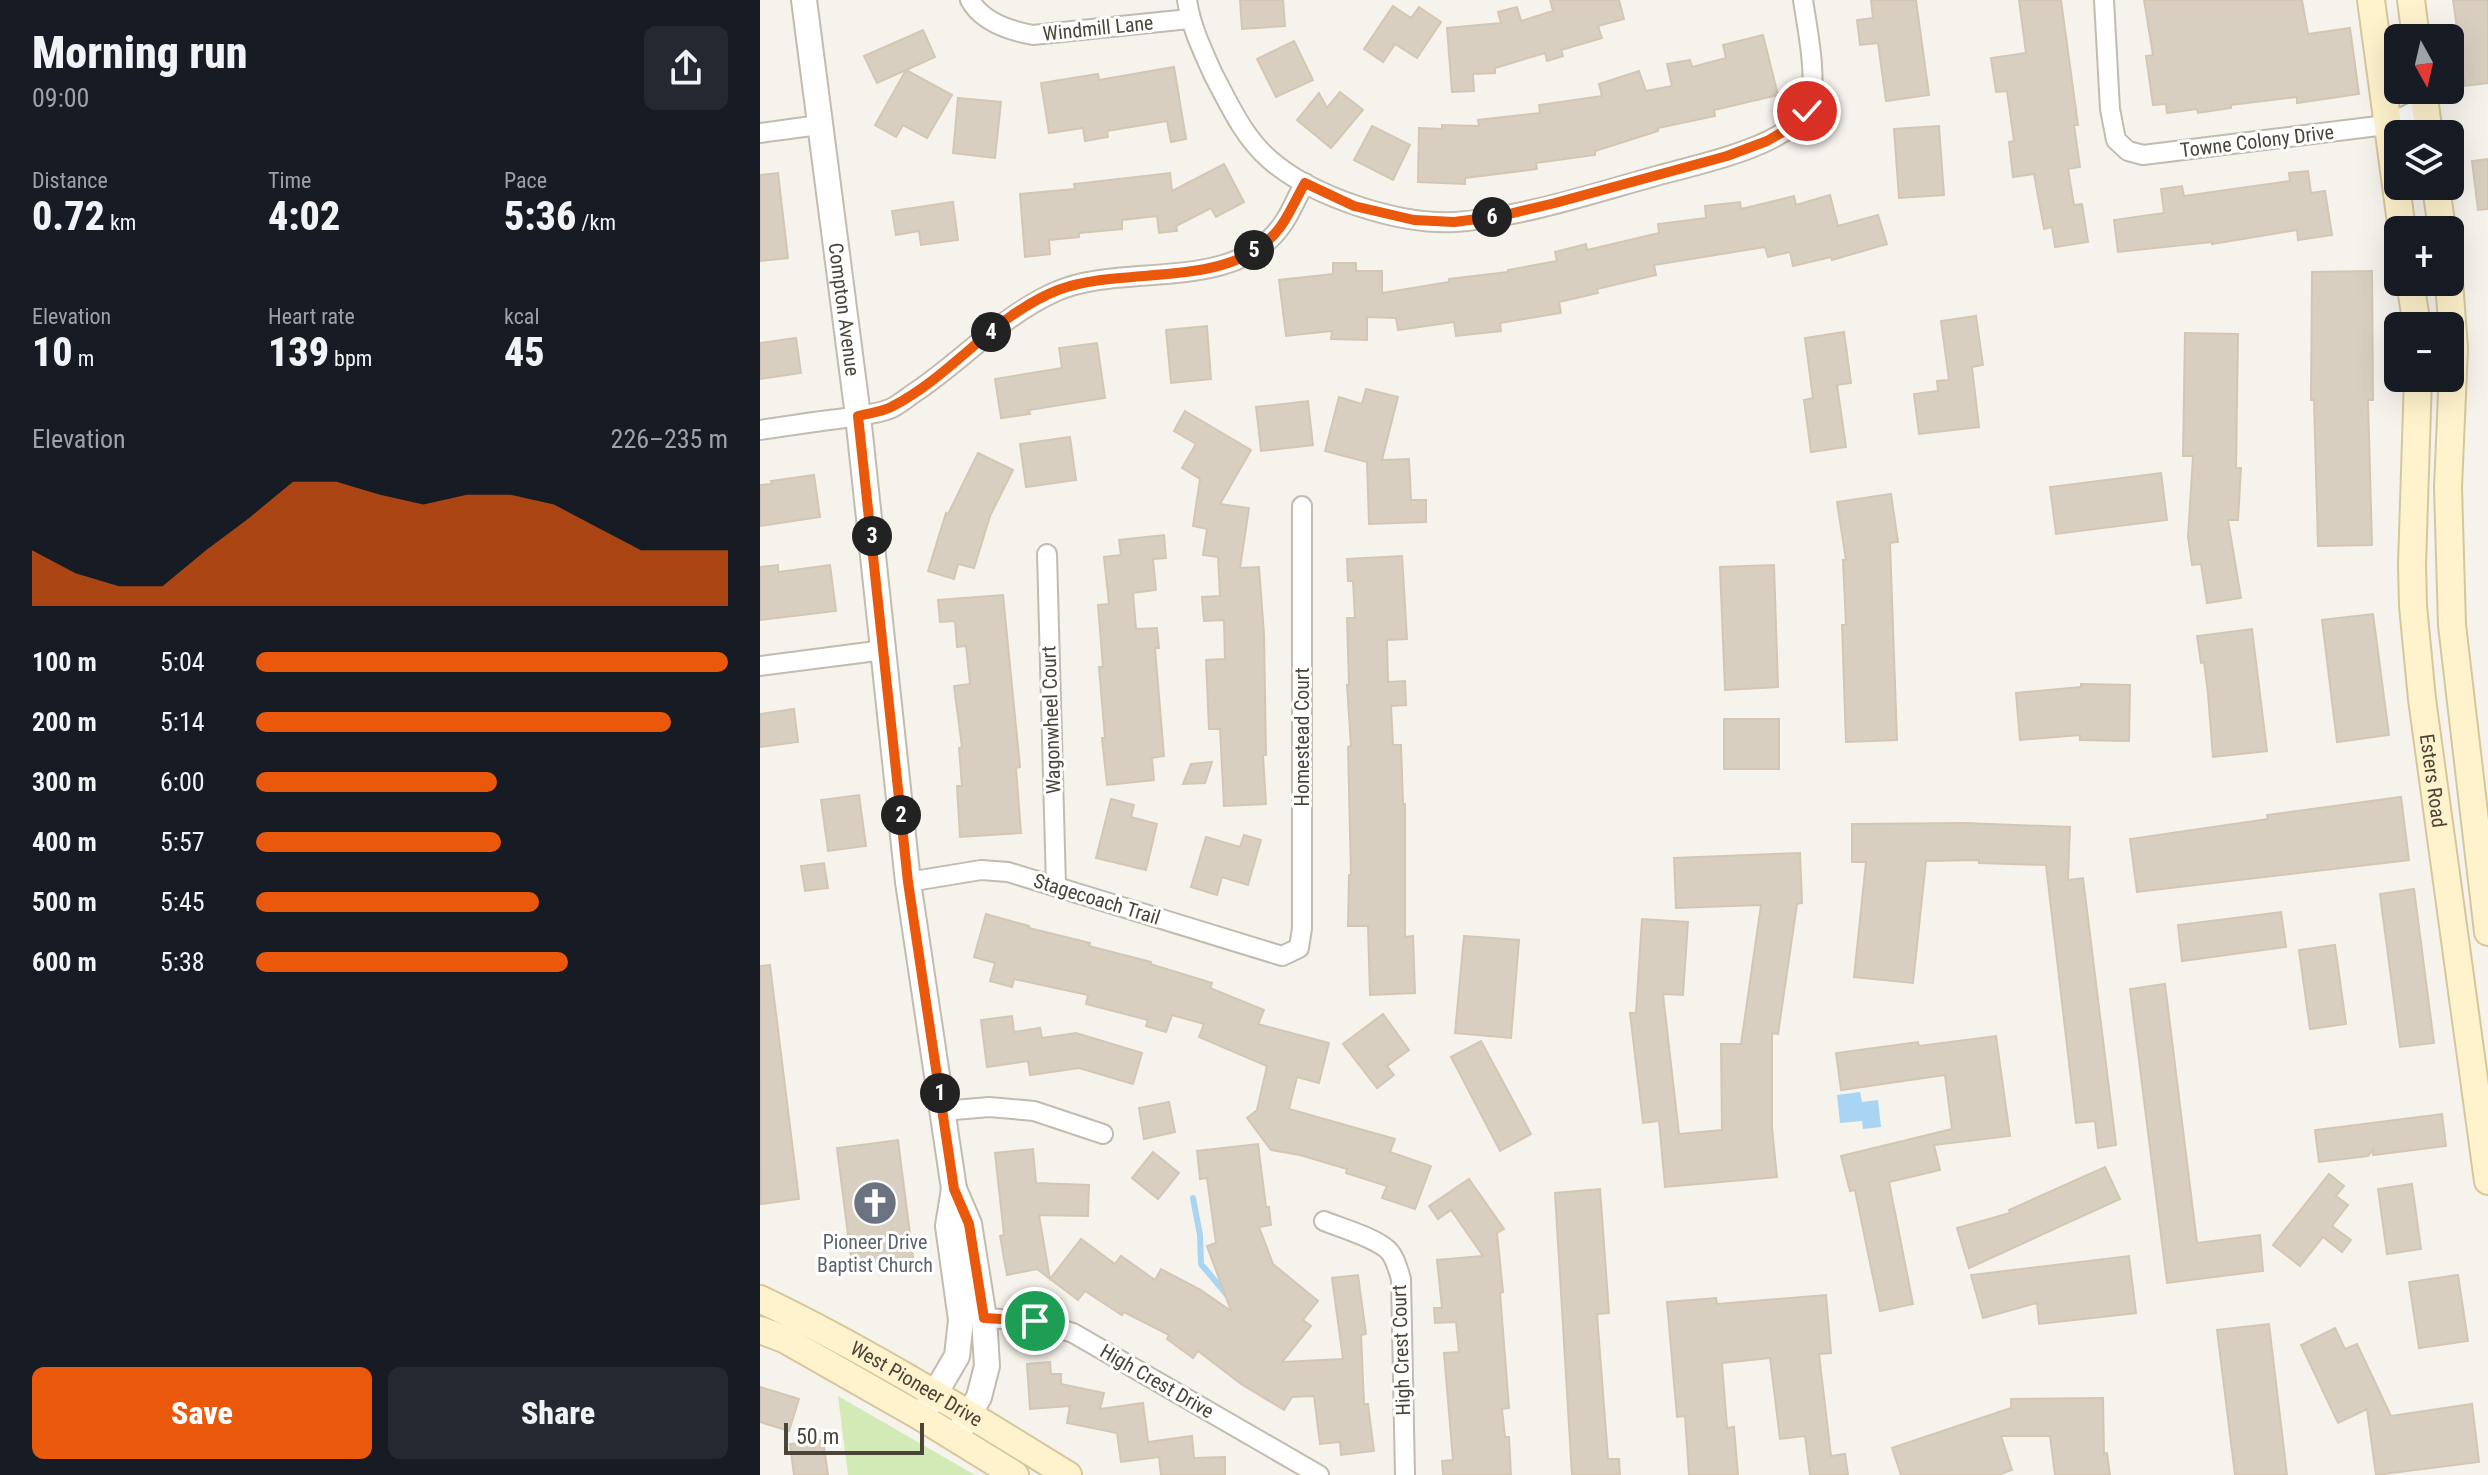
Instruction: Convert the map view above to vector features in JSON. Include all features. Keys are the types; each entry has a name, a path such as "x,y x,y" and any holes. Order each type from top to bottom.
{"main road":[{"path":"2371,0 2385,120"},
{"path":"2411,0 2414,24"},
{"name":"Esters Road","path":"2450,296 2454,348 2448,487 2452,625 2488,932"},
{"name":"Esters Road","path":"2418,392 2412,565 2416,644 2426,731 2481,1069 2488,1181"},
{"name":"West Pioneer Drive","path":"760,1299 803,1319 935,1394 1068,1475"},
{"name":"West Pioneer Drive","path":"760,1330 784,1339 1015,1475"}],"street":[{"name":"Compton Avenue","path":"804,0 858,416 908,882 954,1189 969,1224 984,1318 987,1366 982,1389 955,1438"},
{"name":"Windmill Lane","path":"970,0 983,15 995,22 1033,35 1188,9"},
{"path":"1188,9 1198,42 1238,123 1269,160 1305,183 1354,206 1414,220 1454,222 1501,216 1555,203 1727,156 1767,141 1795,125 1807,111 1811,92 1811,58 1803,0"},
{"name":"Towne Colony Drive","path":"2104,0 2110,109 2116,140 2128,151 2143,155 2384,125"},
{"name":"Towne Colony Drive","path":"2393,120 2416,104"},
{"path":"760,133 819,125"},
{"path":"760,430 858,416 891,408 946,371 1010,318 1059,290 1107,279 1212,269 1249,254 1282,225 1305,183"},
{"name":"Homestead Court","path":"1282,956 1299,948 1302,928 1302,506"},
{"name":"Wagonwheel Court","path":"1047,554 1056,886"},
{"path":"760,666 884,650"},
{"name":"Stagecoach Trail","path":"908,882 981,870 1008,872 1282,956"},
{"path":"943,1111 989,1107 1034,1111 1103,1134"},
{"name":"Compton Avenue","path":"921,1417 957,1356 961,1320 948,1226 954,1189"},
{"name":"High Crest Court","path":"1324,1221 1387,1250 1395,1261 1401,1279 1405,1475"},
{"name":"High Crest Drive","path":"984,1318 1035,1321 1073,1333 1319,1475"}],"green space":[{"path":"838,1396 975,1475 848,1475"}],"water":[{"path":"1860,1092 1862,1102 1878,1100 1881,1127 1863,1129 1862,1121 1840,1123 1837,1095"}],"building":[{"path":"1240,0 1283,0 1285,26 1242,29"},
{"path":"1550,0 1619,0 1624,19 1598,26 1602,38 1561,50 1563,56 1547,61 1545,53 1495,68 1495,73 1473,74 1474,91 1452,92 1447,28 1501,23 1498,12 1517,7 1521,21 1553,11"},
{"path":"1871,0 1916,0 1929,95 1886,101 1878,43 1860,45 1857,20 1873,18"},
{"path":"2019,0 2061,0 2078,125 2074,125 2080,167 2068,169 2074,205 2082,204 2088,242 2055,247 2052,227 2044,229 2034,174 2013,177 2009,142 2014,141 2007,91 1996,92 1991,58 2026,53"},
{"path":"2144,0 2302,0 2308,34 2350,28 2359,94 2297,103 2297,97 2231,105 2231,108 2198,113 2197,109 2167,113 2166,104 2153,105 2146,56 2153,55"},
{"path":"2453,0 2488,0 2488,83 2465,86 2464,24 2456,24"},
{"path":"1393,6 1411,18 1419,7 1441,22 1417,58 1395,44 1383,62 1364,49"},
{"path":"923,30 935,57 877,83 864,56"},
{"path":"1763,35 1778,95 1714,110 1715,116 1658,128 1658,131 1595,151 1595,155 1536,163 1537,169 1465,178 1465,184 1418,182 1419,128 1479,126 1478,120 1540,113 1539,105 1602,96 1599,84 1639,71 1646,91 1672,86 1667,64 1690,60 1692,67 1726,58 1723,45"},
{"path":"1294,41 1313,80 1276,97 1257,59"},
{"path":"1174,67 1186,139 1171,142 1167,121 1107,131 1108,137 1085,141 1083,128 1049,133 1041,83 1098,74 1099,80"},
{"path":"906,70 952,95 927,138 903,125 896,137 875,125"},
{"path":"1340,92 1363,110 1331,148 1297,120 1319,93 1327,108"},
{"path":"958,98 1001,102 995,158 953,153"},
{"path":"1372,126 1410,145 1393,180 1354,160"},
{"path":"1939,126 1944,195 1899,198 1894,129"},
{"path":"2488,159 2488,209 2478,210 2472,161"},
{"path":"1224,164 1244,202 1216,217 1211,208 1176,226 1177,231 1159,233 1157,216 1122,220 1122,229 1079,233 1079,237 1049,240 1050,254 1025,257 1020,194 1075,189 1074,184 1170,173 1172,191"},
{"path":"2308,171 2311,193 2325,191 2332,235 2298,240 2297,230 2212,244 2118,252 2114,220 2164,213 2161,189 2182,186 2184,196 2290,181 2289,173"},
{"path":"778,173 788,258 760,261 760,175"},
{"path":"1830,195 1838,226 1878,215 1887,244 1832,260 1831,257 1793,266 1790,252 1768,257 1765,247 1654,265 1656,275 1559,302 1561,313 1500,323 1501,331 1456,336 1454,322 1398,330 1396,318 1367,317 1367,340 1331,339 1332,331 1286,336 1279,280 1333,274 1333,263 1356,263 1356,271 1382,271 1382,293 1557,261 1555,252 1586,244 1587,250 1659,233 1658,224 1706,218 1705,206 1740,202 1741,209 1794,196 1796,205"},
{"path":"953,202 958,240 921,245 919,231 896,235 892,211"},
{"path":"2372,271 2373,400 2368,400 2372,545 2318,546 2314,400 2311,400 2312,272"},
{"path":"1976,316 1983,365 1972,367 1979,427 1919,434 1914,394 1938,391 1937,381 1949,380 1941,321"},
{"path":"1207,326 1211,379 1171,383 1166,330"},
{"path":"1844,332 1851,383 1837,385 1846,447 1811,452 1804,400 1813,398 1805,338"},
{"path":"2185,333 2238,334 2236,468 2241,468 2238,520 2228,520 2241,598 2207,603 2201,564 2192,565 2188,537 2193,456 2183,456"},
{"path":"796,338 801,373 760,379 760,343"},
{"path":"1097,343 1105,398 1029,410 1030,414 1001,418 995,379 1062,368 1059,348"},
{"path":"1366,389 1398,397 1382,460 1409,459 1411,500 1426,500 1426,522 1369,524 1367,462 1325,451 1339,397 1362,404"},
{"path":"1308,401 1313,445 1261,451 1256,407"},
{"path":"1185,411 1251,450 1220,504 1249,508 1240,568 1259,567 1264,634 1266,755 1263,755 1266,804 1224,806 1220,729 1209,729 1206,660 1225,659 1224,620 1204,621 1202,597 1220,596 1218,557 1203,555 1207,529 1193,526 1200,479 1182,468 1196,444 1174,431"},
{"path":"1070,437 1076,480 1026,487 1020,444"},
{"path":"978,453 1013,470 990,516 974,568 958,564 954,579 928,571 946,513"},
{"path":"2161,473 2167,520 2056,534 2050,487"},
{"path":"814,475 820,517 760,526 760,485"},
{"path":"1891,494 1898,542 1890,543 1897,740 1846,742 1842,625 1846,625 1843,560 1846,560 1837,502"},
{"path":"1164,535 1166,558 1153,559 1156,590 1133,593 1136,629 1157,628 1159,648 1155,648 1164,756 1152,758 1154,780 1107,785 1102,738 1105,738 1099,667 1103,667 1098,605 1109,604 1104,557 1121,555 1119,540"},
{"path":"1402,556 1407,639 1387,640 1388,682 1405,681 1406,705 1391,706 1393,745 1401,745 1405,804 1405,937 1413,936 1415,993 1370,995 1368,926 1348,926 1351,875 1348,747 1351,746 1347,618 1355,618 1353,581 1348,581 1347,559"},
{"path":"778,565 778,572 830,565 836,611 760,620 760,567"},
{"path":"1774,565 1778,687 1725,690 1720,567"},
{"path":"1003,595 1020,767 1016,768 1021,833 960,837 957,786 962,786 959,748 962,747 954,686 970,684 966,646 957,647 955,621 940,622 938,600"},
{"path":"2373,614 2389,735 2337,742 2322,620"},
{"path":"2252,629 2267,751 2213,757 2204,662 2201,663 2197,636"},
{"path":"2081,684 2130,685 2129,741 2080,740 2080,735 2020,740 2016,693 2081,687"},
{"path":"794,709 798,742 760,747 760,714"},
{"path":"1724,719 1779,719 1779,769 1724,769"},
{"path":"1212,762 1205,783 1183,784 1191,764"},
{"path":"859,795 866,846 828,851 821,800"},
{"path":"2401,797 2409,860 2137,892 2130,839 2268,819 2267,815"},
{"path":"1111,799 1134,805 1131,817 1157,824 1146,870 1096,858"},
{"path":"1965,823 2070,827 2068,880 2083,878 2116,1145 2098,1148 2095,1121 2076,1123 2046,865 1979,863 1979,860 1926,861 1913,983 1854,977 1866,862 1852,862 1852,824"},
{"path":"1244,835 1261,840 1248,885 1222,877 1217,895 1191,887 1206,837 1240,847"},
{"path":"1800,853 1802,903 1797,904 1778,1034 1772,1033 1772,1128 1777,1177 1665,1187 1659,1121 1643,1123 1630,1013 1636,1013 1642,919 1688,922 1683,995 1663,994 1679,1134 1722,1130 1721,1044 1741,1044 1761,905 1676,908 1674,858"},
{"path":"824,863 828,888 805,891 801,866"},
{"path":"2414,889 2434,1043 2400,1047 2380,894"},
{"path":"2281,912 2286,947 2182,961 2178,925"},
{"path":"986,914 1090,943 1089,946 1151,962 1212,983 1210,988 1264,1010 1258,1024 1329,1043 1319,1083 1297,1077 1289,1109 1395,1139 1390,1152 1431,1166 1415,1209 1382,1198 1387,1186 1346,1173 1347,1169 1271,1150 1247,1118 1257,1110 1267,1066 1199,1037 1204,1024 1172,1015 1166,1032 1146,1026 1148,1020 1086,1004 1088,995 1014,979 1012,987 990,981 995,963 974,957"},
{"path":"1464,936 1519,940 1511,1038 1455,1033"},
{"path":"2335,945 2346,1024 2310,1029 2299,950"},
{"path":"770,965 799,1199 761,1204 760,966"},
{"path":"2165,984 2197,1243 2260,1235 2263,1271 2167,1283 2130,989"},
{"path":"1383,1014 1409,1050 1387,1066 1394,1075 1377,1088 1343,1044"},
{"path":"1012,1016 1014,1032 1040,1028 1042,1038 1076,1033 1142,1053 1133,1084 1079,1068 1030,1075 1028,1061 987,1067 981,1020"},
{"path":"1996,1036 2010,1136 1934,1145 1940,1170 1889,1182 1913,1304 1880,1311 1855,1190 1850,1191 1841,1156 1952,1129 1945,1075 1841,1090 1836,1053"},
{"path":"1481,1041 1531,1134 1500,1151 1451,1057"},
{"path":"1169,1102 1175,1132 1144,1139 1139,1108"},
{"path":"2442,1114 2446,1146 2373,1155 2373,1150 2368,1156 2319,1162 2315,1130"},
{"name":"Pioneer Drive Baptist Church","path":"898,1140 913,1258 852,1266 837,1148"},
{"path":"1258,1144 1271,1225 1259,1227 1273,1264 1318,1301 1303,1320 1311,1326 1282,1362 1343,1359 1332,1278 1358,1275 1366,1334 1361,1335 1364,1404 1368,1404 1374,1451 1341,1455 1340,1442 1320,1444 1314,1396 1292,1397 1284,1410 1241,1384 1198,1351 1193,1358 1167,1339 1169,1335 1124,1312 1122,1315 1085,1291 1078,1300 1050,1279 1081,1239 1115,1264 1121,1256 1155,1280 1161,1269 1201,1290 1231,1311 1207,1246 1216,1243 1207,1178 1200,1179 1197,1151"},
{"path":"1033,1149 1036,1183 1089,1185 1088,1216 1039,1215 1050,1279 1037,1269 1007,1275 1000,1236 1004,1235 995,1153"},
{"path":"1153,1152 1179,1173 1158,1199 1132,1178"},
{"path":"2105,1167 2120,1199 1969,1268 1957,1228 2010,1213 2009,1210"},
{"path":"2329,1174 2344,1186 2336,1196 2348,1205 2332,1226 2351,1240 2342,1252 2323,1237 2300,1266 2273,1245"},
{"path":"1469,1179 1504,1229 1497,1233 1509,1408 1502,1409 1505,1437 1509,1437 1511,1475 1443,1475 1442,1461 1453,1460 1444,1353 1459,1352 1456,1322 1435,1323 1434,1308 1442,1308 1437,1260 1483,1256 1451,1210 1438,1219 1429,1206"},
{"path":"2412,1184 2421,1249 2387,1254 2378,1189"},
{"path":"1600,1189 1609,1313 1597,1314 1608,1459 1619,1459 1620,1475 1572,1475 1555,1193"},
{"path":"2129,1256 2136,1313 2039,1324 2037,1303 1983,1318 1971,1275"},
{"path":"2458,1275 2468,1341 2419,1348 2409,1282"},
{"path":"1826,1295 1831,1353 1819,1354 1831,1456 1845,1454 1848,1475 1810,1475 1805,1436 1780,1439 1770,1358 1722,1363 1727,1428 1734,1427 1738,1475 1689,1475 1685,1416 1677,1417 1667,1302 1716,1298 1717,1304"},
{"path":"2269,1324 2287,1475 2235,1475 2217,1330"},
{"path":"2335,1328 2345,1349 2357,1344 2391,1416 2472,1404 2479,1462 2376,1475 2367,1409 2338,1423 2301,1345"},
{"path":"1050,1362 1051,1374 1061,1374 1061,1384 1104,1393 1100,1409 1143,1403 1148,1442 1192,1436 1194,1458 1225,1457 1225,1475 1161,1475 1159,1457 1121,1462 1117,1433 1067,1423 1070,1406 1030,1409 1027,1364"},
{"path":"760,1387 799,1399 789,1431 760,1422"},
{"path":"2103,1398 2104,1454 2107,1453 2110,1475 2055,1475 2050,1436 2001,1436 2012,1470 1998,1475 1901,1475 1892,1448 2011,1408 2011,1399"},
{"path":"823,1440 828,1475 794,1475 790,1444"}],"waterway":[{"path":"1193,1198 1200,1235 1201,1264 1228,1296"}],"place":[{"name":"Pioneer Drive Baptist Church","path":"875,1203"}],"route":[{"path":"1035,1321 984,1318 969,1224 954,1189 908,882 858,416 891,408 946,371 1010,318 1059,290 1107,279 1212,269 1249,254 1282,225 1305,183 1354,206 1414,220 1454,222 1501,216 1727,156 1767,141 1795,125 1807,111"}]}
